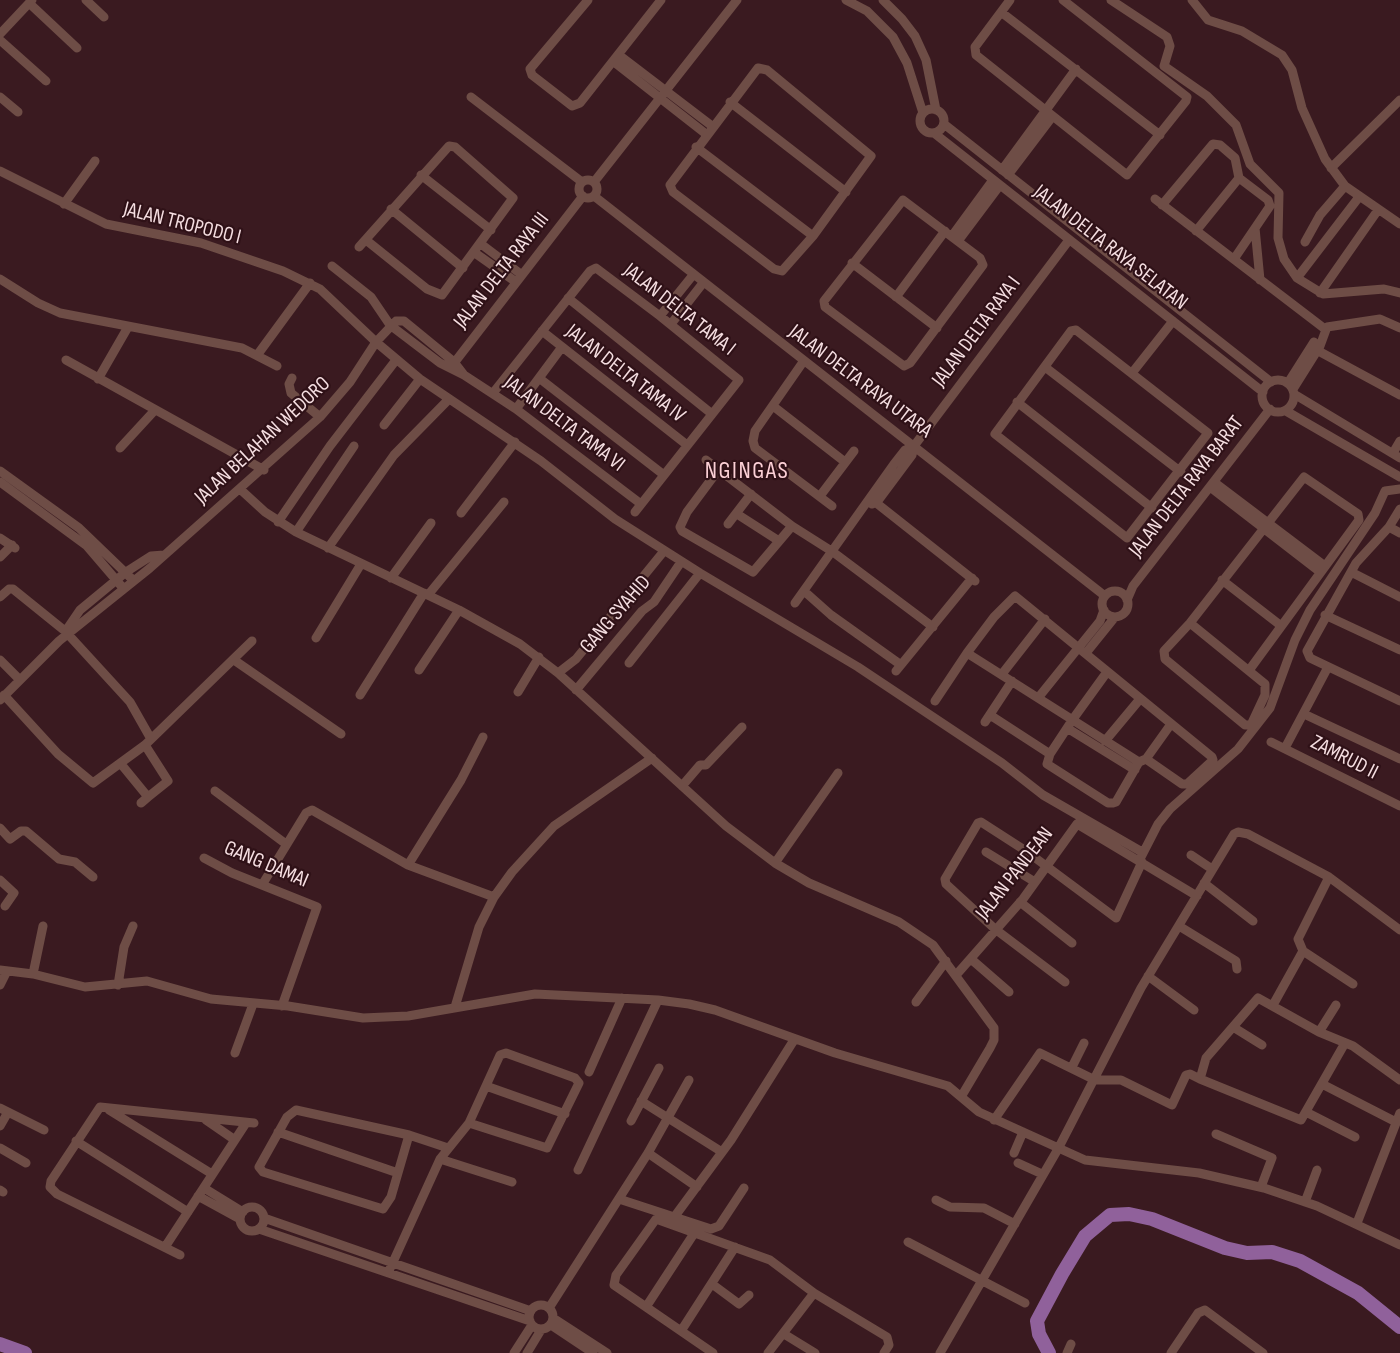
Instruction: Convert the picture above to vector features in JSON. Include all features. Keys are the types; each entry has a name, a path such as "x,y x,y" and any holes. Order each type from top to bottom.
{"street":[{"path":"86,0 104,17"},
{"path":"588,0 532,66 530,72 572,106 580,103 661,0"},
{"path":"594,182 737,0"},
{"path":"846,0 867,11 893,37 907,63 923,112 919,122 922,129 934,134 944,124 943,117 936,110 926,60 915,36 888,1"},
{"path":"1010,0 975,47 976,55 1127,175 1186,101 1186,95 1063,0"},
{"path":"1111,0 1167,37 1170,46 1164,66 1207,96 1236,124 1250,164 1279,194 1278,238 1284,259 1298,278 1320,292 1333,294 1384,289 1400,293"},
{"path":"1192,0 1208,20 1262,41 1289,63 1314,139 1331,168 1345,186 1400,224"},
{"path":"0,34 30,2 77,48"},
{"path":"1001,12 1160,135"},
{"path":"0,40 46,81"},
{"path":"616,58 709,130"},
{"path":"758,68 767,70 871,156 813,236 786,269 778,271 671,189 670,182 709,130 753,71 758,68"},
{"path":"1005,172 1048,114 1076,69"},
{"path":"0,97 18,112"},
{"path":"471,97 582,182"},
{"path":"1331,168 1400,100"},
{"path":"730,102 846,192"},
{"path":"923,112 936,110"},
{"name":"JALAN DELTA RAYA SELATAN","path":"944,124 1271,382"},
{"name":"JALAN DELTA RAYA SELATAN","path":"934,134 1263,392"},
{"path":"1196,231 1239,178 1237,160 1220,145 1213,144 1158,202 1260,280 1318,342 1398,397"},
{"path":"359,247 446,147 455,147 513,198 443,294 437,295 366,240"},
{"path":"696,147 813,236"},
{"path":"64,204 95,161"},
{"name":"JALAN TROPODO I","path":"0,171 64,204 116,227 163,234 201,243 267,265 310,283 337,302 376,342 420,379 515,442 596,506 681,562 858,666 1002,763 1043,795 1143,861"},
{"path":"421,175 491,230"},
{"path":"1234,259 1270,202 1239,178"},
{"path":"582,182 588,180 594,182"},
{"path":"582,182 579,191 583,196 589,198 594,196 597,190 594,182"},
{"path":"896,297 952,236 997,182"},
{"path":"1305,242 1320,215 1345,186"},
{"name":"JALAN DELTA RAYA III","path":"452,365 583,196"},
{"name":"JALAN DELTA RAYA UTARA","path":"594,196 803,362 1105,596"},
{"path":"1298,278 1359,197"},
{"path":"901,201 905,201 952,236 980,258 983,268 910,363 904,366 825,307 825,298 901,201"},
{"path":"392,209 463,268"},
{"path":"1320,292 1378,210"},
{"path":"1255,228 1260,280"},
{"name":"JALAN DELTA RAYA I","path":"933,627 899,668 831,615 799,598 871,502 905,450 914,446 1070,240"},
{"path":"481,244 519,279"},
{"path":"474,253 519,279"},
{"path":"852,263 937,328"},
{"path":"332,266 371,297 390,325"},
{"name":"JALAN DELTA TAMA I","path":"568,298 590,271 596,268 671,324 739,380 712,414"},
{"path":"660,316 693,275"},
{"path":"0,279 51,309 128,327 211,341 258,354 277,366"},
{"path":"258,354 310,283"},
{"path":"671,324 704,283"},
{"path":"493,393 568,298 712,414 664,475 539,378"},
{"path":"1286,411 1292,405 1291,388 1330,325 1380,319 1400,328"},
{"name":"JALAN DELTA TAMA VI","path":"390,325 397,320 404,321 464,375 516,409 638,508 664,475"},
{"path":"1132,373 1173,321"},
{"name":"JALAN BELAHAN WEDORO","path":"120,584 133,580 164,555 264,470 320,417 350,382 390,325"},
{"path":"98,379 128,327"},
{"path":"1076,330 1207,431 1208,436 1131,536 1122,537 996,438 996,431 1045,367 1071,331 1076,330"},
{"name":"JALAN DELTA TAMA IV","path":"542,331 687,446"},
{"path":"1318,342 1400,390"},
{"path":"516,409 562,347"},
{"path":"66,360 264,470"},
{"path":"278,522 330,446 396,360"},
{"path":"803,362 755,431 754,445 832,506"},
{"path":"1045,367 1180,472"},
{"path":"292,378 289,384 291,393 320,417"},
{"path":"384,425 420,379"},
{"path":"1400,441 1396,455 1279,380 1271,382 1263,392 1264,404 1270,410 1286,411 1400,477"},
{"path":"328,548 394,455 449,399"},
{"path":"1017,402 1152,508"},
{"path":"773,406 845,462"},
{"path":"120,448 155,410"},
{"name":"JALAN DELTA RAYA BARAT","path":"1124,596 1270,410"},
{"path":"461,513 515,442"},
{"path":"296,532 354,446"},
{"path":"820,496 854,451"},
{"path":"706,460 792,526 832,552 933,627 974,580 871,502"},
{"path":"719,470 687,512 681,530 752,572 757,569 792,526"},
{"path":"0,471 80,528 133,580"},
{"path":"1190,623 1250,669 1267,688 1253,722 1249,725 1163,657 1164,651 1190,623 1304,477 1358,514 1359,520 1250,669"},
{"path":"0,482 74,534 120,584"},
{"path":"1212,484 1322,569"},
{"path":"242,489 278,522 459,610 539,657 726,826 775,863 809,883 917,932 957,974 991,1022 995,1033 990,1048 961,1097"},
{"path":"1065,982 995,929 946,884 945,879 961,851 981,822 1047,866 1116,918 1170,809 1238,749 1270,708 1295,640 1310,610 1375,513 1385,491 1400,489"},
{"path":"728,524 750,494"},
{"path":"360,695 426,594 504,502"},
{"path":"1400,510 1389,527 1359,559 1325,615 1307,651 1308,656 1328,667 1400,700"},
{"path":"737,514 778,541"},
{"path":"392,578 431,523"},
{"path":"1389,527 1400,533"},
{"path":"0,538 14,546 0,557"},
{"path":"558,673 576,659 664,550"},
{"name":"JALAN BELAHAN WEDORO","path":"2,697 76,622 120,584 126,572 151,556 164,555"},
{"name":"GANG SYAHID","path":"576,690 642,611 654,602 681,562"},
{"path":"316,638 361,564"},
{"path":"1351,572 1400,597"},
{"path":"629,663 700,573"},
{"path":"1222,580 1280,625"},
{"path":"0,597 9,589 13,589 67,632 130,702 168,781 144,800 121,764"},
{"path":"1038,698 1115,617 1126,611 1124,596 1113,591 1105,596 1100,621 1082,651"},
{"path":"936,701 967,653 1013,597 1045,619 1212,757 1211,762 1184,785 1140,764 1070,724 1038,698 967,653"},
{"path":"419,670 459,610"},
{"path":"1104,610 1115,617"},
{"path":"1325,615 1399,648"},
{"path":"1002,674 1045,619"},
{"path":"2,697 58,754 93,783 148,742 252,641"},
{"path":"518,692 539,657"},
{"path":"0,660 19,679"},
{"path":"234,660 340,734"},
{"path":"1285,748 1328,667"},
{"path":"1107,672 1050,754 1047,762 1050,767 1111,803 1116,802 1140,764 1171,724"},
{"path":"1012,681 988,719 1050,754"},
{"path":"1105,741 1140,699"},
{"path":"1304,714 1400,759"},
{"path":"1070,724 1105,741 1140,764"},
{"path":"682,786 742,726"},
{"path":"408,865 461,780 483,737"},
{"name":"ZAMRUD II","path":"1271,742 1399,802"},
{"path":"455,1007 479,927 494,897 544,835 652,758"},
{"path":"775,863 838,773"},
{"path":"215,791 286,844"},
{"path":"262,885 306,813 315,810 408,865 494,897"},
{"name":"JALAN PANDEAN","path":"957,974 1020,902 1077,824 1143,861"},
{"path":"2,834 11,839 21,831 26,831 59,859 75,862 93,877"},
{"path":"942,1350 1058,1149 1148,976 1212,869 1238,832 1248,834 1329,877 1400,930"},
{"path":"986,852 1035,882"},
{"path":"1191,855 1212,869"},
{"name":"GANG DAMAI","path":"204,858 317,907 282,1006"},
{"path":"1143,861 1197,896"},
{"path":"1329,877 1298,934 1303,951 1353,984"},
{"path":"0,880 14,892 5,906"},
{"path":"1204,883 1253,921"},
{"path":"1020,902 1072,943"},
{"path":"33,974 43,926"},
{"path":"118,981 124,947 133,926"},
{"path":"1179,926 1236,961 1237,969"},
{"path":"1273,1005 1303,951"},
{"path":"971,959 1009,992"},
{"path":"916,1002 946,961"},
{"path":"0,985 3,971 33,974 85,987 118,981 147,981 211,999 375,1018 408,1016 535,994 658,1000 715,1010 794,1040 932,1080 952,1089 972,1107 994,1120 1093,1162 1199,1173 1262,1187 1356,1223 1400,1245"},
{"path":"1148,976 1194,1010"},
{"path":"589,1072 622,998"},
{"path":"1200,1079 1206,1058 1257,998 1319,1032 1345,1042 1380,1063 1400,1080"},
{"path":"578,1170 658,1000"},
{"path":"235,1053 253,1004"},
{"path":"1319,1032 1336,1005"},
{"path":"1233,1026 1262,1045"},
{"path":"675,1216 723,1152 794,1040"},
{"path":"994,1120 1040,1053 1095,1080 1121,1080 1170,1105 1186,1075 1190,1074 1299,1120 1306,1112 1345,1042"},
{"path":"1072,1067 1084,1043"},
{"path":"388,1273 440,1159 469,1123 500,1055 506,1053 576,1078 578,1087 547,1148 469,1123"},
{"path":"631,1121 659,1068"},
{"path":"594,1353 552,1321 549,1308 648,1153 689,1080"},
{"path":"1322,1084 1398,1118 1356,1223"},
{"path":"486,1086 565,1114"},
{"path":"641,1101 723,1152"},
{"path":"165,1247 235,1140 250,1123 101,1107 96,1109 51,1182 51,1190 180,1255"},
{"path":"107,1108 213,1174"},
{"path":"0,1126 4,1110 44,1130"},
{"path":"409,1135 388,1205 379,1210 267,1173 259,1166 289,1114 300,1110 409,1135 448,1148"},
{"path":"1306,1112 1355,1137"},
{"path":"204,1118 235,1140"},
{"path":"278,1132 398,1173"},
{"path":"1014,1153 1023,1132"},
{"path":"1216,1134 1272,1158 1272,1166 1262,1187"},
{"path":"76,1141 188,1212"},
{"path":"0,1148 26,1163"},
{"path":"648,1153 697,1187"},
{"path":"440,1159 512,1182"},
{"path":"1018,1163 1042,1174"},
{"path":"1305,1202 1317,1170"},
{"path":"619,1199 702,1227 715,1228 744,1188"},
{"path":"201,1192 242,1215"},
{"path":"936,1200 948,1207 984,1208 1015,1224"},
{"path":"531,1319 259,1229 248,1230 242,1226 242,1215 249,1208 257,1208 264,1218 392,1263 531,1319 541,1330"},
{"path":"259,1229 264,1218"},
{"path":"712,1353 616,1287 616,1275 654,1220 660,1219 770,1260 814,1293 887,1337 889,1345 884,1353"},
{"path":"646,1307 695,1232"},
{"path":"908,1242 1025,1304"},
{"path":"681,1331 735,1247"},
{"path":"712,1284 739,1304 749,1295"},
{"path":"768,1353 814,1293"},
{"path":"514,1353 538,1305 549,1308"},
{"path":"1171,1353 1203,1310 1209,1311 1263,1353"},
{"path":"527,1353 541,1330 552,1321"},
{"path":"552,1321 607,1353"},
{"path":"784,1334 815,1353"}],"waterway":[{"path":"1049,1353 1039,1334 1037,1321 1085,1236 1110,1215 1129,1214 1152,1219 1225,1248 1247,1253 1272,1252 1300,1261 1358,1293 1400,1327"},
{"path":"0,1344 25,1353"}],"district":[{"name":"NGINGAS","path":"747,472"}]}
